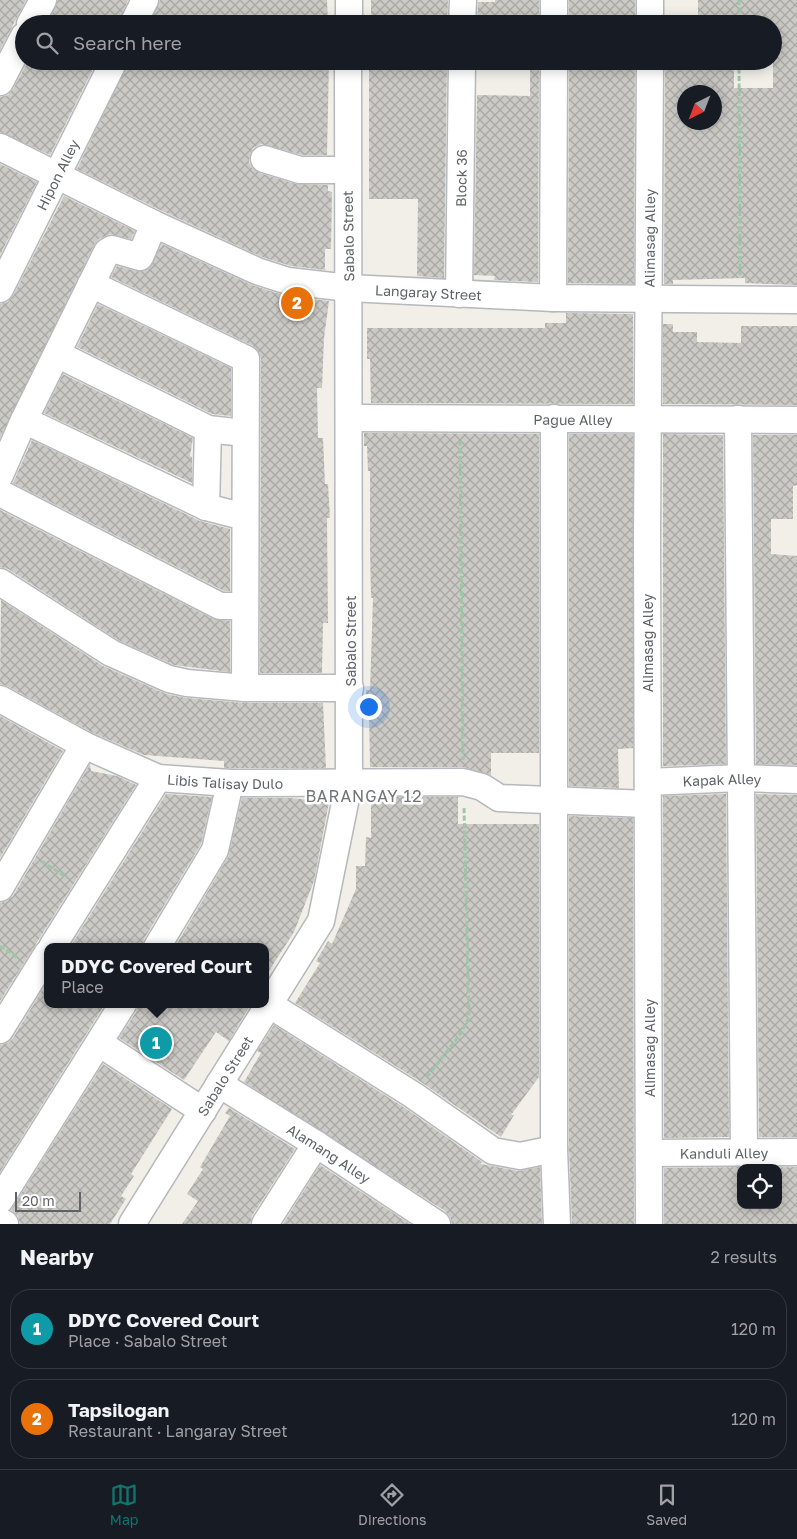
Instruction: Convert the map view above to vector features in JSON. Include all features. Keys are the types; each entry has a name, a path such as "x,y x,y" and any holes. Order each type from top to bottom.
{"street":[{"path":"34,15 42,0"},
{"path":"137,15 144,0"},
{"path":"348,15 349,0"},
{"path":"462,15 463,0"},
{"path":"554,0 554,15"},
{"path":"650,0 650,15"},
{"path":"0,82 15,53"},
{"name":"Hipon Alley","path":"0,289 109,70"},
{"name":"Sabalo Street","path":"270,1005 321,921 350,783 348,70"},
{"name":"Block 36","path":"459,294 462,70"},
{"path":"553,298 554,70"},
{"name":"Alimasag Alley","path":"649,1224 647,793 650,70"},
{"name":"Langaray Street","path":"0,146 154,224 257,271 288,281 349,288 553,298 797,300"},
{"path":"264,158 300,170 347,170"},
{"path":"0,475 24,420 109,249 136,258 142,255 154,224"},
{"path":"91,284 246,358 244,433 245,688"},
{"path":"57,354 208,429 244,433"},
{"name":"Pague Alley","path":"350,418 797,420"},
{"path":"554,418 554,1150 557,1224"},
{"path":"738,419 744,1153"},
{"path":"24,420 206,507 245,517"},
{"path":"206,507 208,429"},
{"path":"0,493 220,606 245,606"},
{"path":"0,582 111,653 169,679 187,683 245,688 350,688"},
{"name":"Libis Talisay Dulo","path":"0,699 84,745 158,778 230,783 463,782 482,786 499,798 555,800"},
{"path":"0,888 84,745"},
{"path":"55,943 158,778"},
{"name":"Kapak Alley","path":"555,800 647,793 740,778 797,780"},
{"path":"159,943 215,850 230,783"},
{"path":"0,1030 44,959"},
{"path":"270,1005 414,1095 493,1151 520,1156 554,1150"},
{"path":"0,1200 121,1008"},
{"name":"Sabalo Street","path":"132,1224 268,1008"},
{"path":"99,1043 203,1111"},
{"name":"Alamang Alley","path":"219,1084 316,1144 437,1224"},
{"path":"273,1221 316,1144"},
{"name":"Kanduli Alley","path":"650,1153 797,1152"},
{"path":"0,1221 5,1224"}],"path":[{"path":"739,0 739,15"},
{"path":"739,70 740,301"}],"building":[{"path":"0,0 26,0 18,15 15,15 15,21 0,50"},
{"path":"58,0 128,0 122,15 51,15"},
{"path":"160,0 327,0 328,15 154,15"},
{"path":"371,0 448,0 447,15 371,15"},
{"path":"495,0 539,0 539,15 477,15 478,2 495,2"},
{"path":"569,0 635,0 635,15 569,15"},
{"path":"698,0 797,0 797,285 745,283 745,278 673,280 673,284 664,284 665,70 734,70 734,88 773,88 773,70 782,70 782,15 698,15"},
{"path":"23,70 92,70 50,155 0,132 0,97 8,95"},
{"path":"125,70 329,70 327,155 302,155 261,144 253,148 249,162 253,169 260,173 296,184 328,185 328,191 332,192 331,249 325,249 325,270 291,266 262,257 77,169"},
{"path":"369,70 447,70 444,278 417,276 418,199 369,199"},
{"path":"530,70 539,70 538,282 494,280 495,276 474,275 477,95 530,96"},
{"path":"569,70 635,70 634,284 568,283"},
{"path":"0,164 37,182 0,255"},
{"path":"64,196 135,231 131,239 110,234 99,239 94,245 0,438 0,304 8,302 13,296"},
{"path":"162,244 252,285 286,296 329,301 324,338 322,388 317,388 318,438 323,438 325,484 328,484 330,518 327,518 328,623 323,623 322,673 260,673 261,359 259,352 253,346 111,277 117,266 136,271 149,269"},
{"path":"98,304 231,368 231,416 212,414 77,347"},
{"path":"566,313 633,314 633,404 371,403 370,359 367,359 367,328 545,328 545,323 566,323"},
{"path":"663,324 673,324 673,332 697,332 697,342 741,343 741,326 797,326 797,405 663,404"},
{"path":"63,374 193,438 190,456 192,457 192,483 44,413"},
{"path":"364,433 539,434 539,753 491,753 491,775 463,767 370,767 369,712 366,712 366,690 370,690 373,598 371,598 370,471 368,471 367,446 364,446"},
{"path":"569,434 633,434 633,748 618,749 619,788 569,786"},
{"path":"663,434 723,435 726,764 663,766"},
{"path":"753,435 797,435 797,485 793,486 793,519 771,519 771,554 797,556 797,765 756,764"},
{"path":"32,440 200,521 230,529 230,591 224,591 13,483"},
{"path":"0,510 213,619 230,621 230,672 174,665 118,640 8,569 0,567"},
{"path":"1,600 103,666 166,694 186,698 244,703 323,703 326,768 224,768 224,761 144,755 91,732 0,684"},
{"path":"0,716 63,751 0,858"},
{"path":"90,764 91,771 117,776 136,785 0,1001 0,903 7,901 13,896"},
{"path":"166,794 212,797 201,844 143,943 73,943"},
{"path":"726,794 729,1137 664,1138 663,796"},
{"path":"756,794 797,795 797,1137 759,1137"},
{"path":"371,797 458,797 458,824 539,824 539,1077 511,1115 514,1115 501,1137 421,1082 295,1003 320,963 316,961 328,941 332,944 356,889 356,866 365,866 366,837 371,838"},
{"path":"242,798 291,798 329,802 314,881 294,932 269,971 269,943 177,943 228,857"},
{"path":"569,816 633,818 634,1224 572,1224 569,1149"},
{"path":"44,987 44,1008 102,1008 0,1172 0,1045 8,1043 13,1038"},
{"path":"137,1008 249,1008 229,1041 216,1032 184,1080 119,1038"},
{"path":"274,1025 405,1108 482,1162 481,1164 518,1171 540,1167 542,1224 452,1224 450,1217 445,1211 244,1082 261,1053 257,1051"},
{"path":"103,1064 172,1109 131,1174 134,1176 121,1196 126,1199 110,1224 20,1224 18,1216 11,1210"},
{"path":"229,1108 295,1149 252,1216 250,1224 182,1224 198,1201 187,1194 203,1169 200,1167 230,1116 225,1113"},
{"path":"320,1165 410,1224 283,1224"},
{"path":"737,1167 737,1209 782,1209 782,1167 797,1167 797,1224 664,1224 664,1168"}],"place":[{"name":"Tapsilogan","path":"297,303"},
{"name":"DDYC Covered Court","path":"156,1043"}],"district":[{"name":"BARANGAY 12","path":"364,796"}]}
